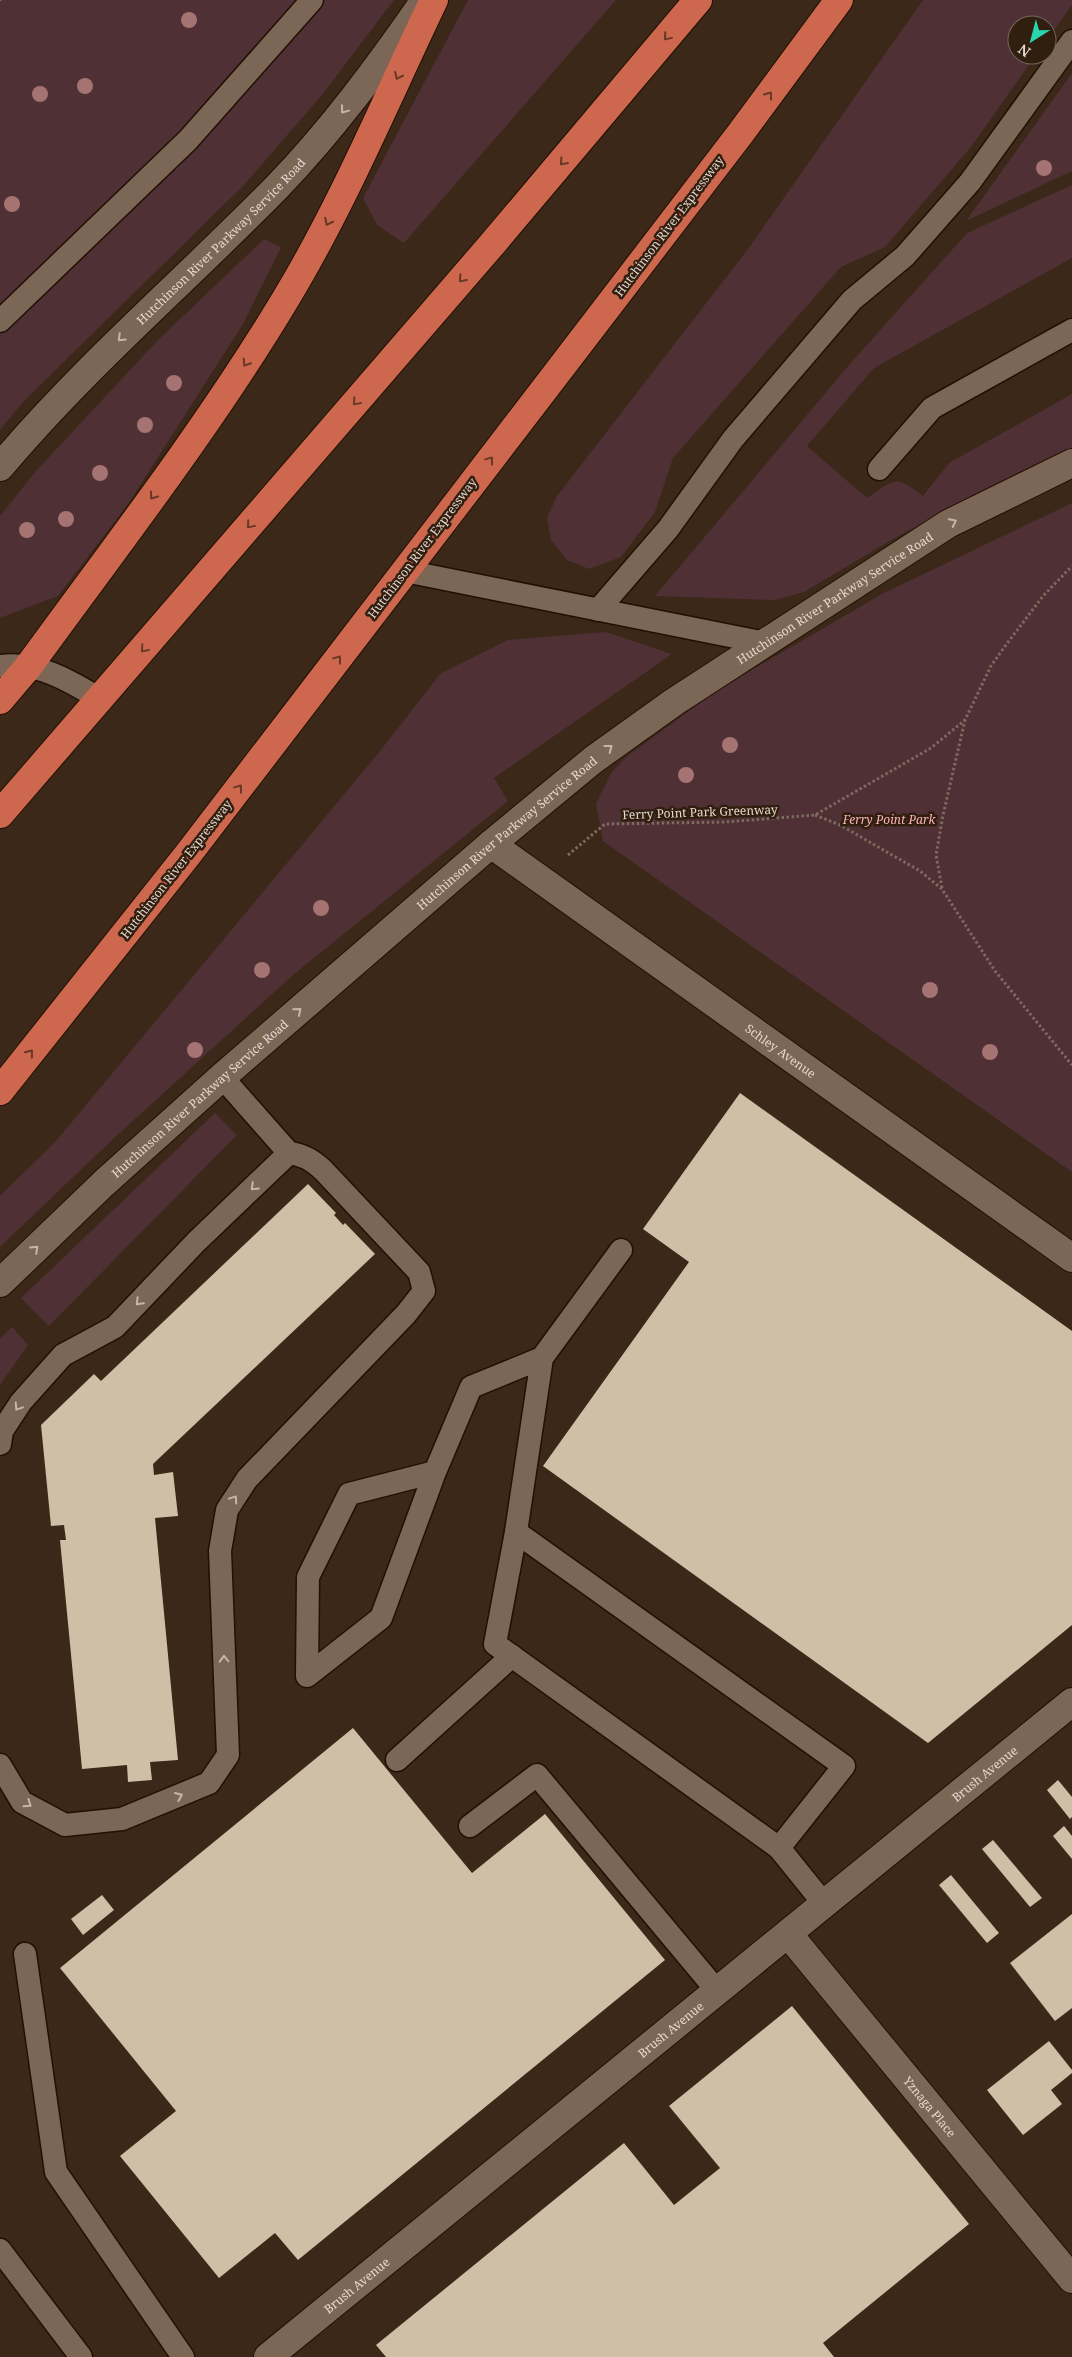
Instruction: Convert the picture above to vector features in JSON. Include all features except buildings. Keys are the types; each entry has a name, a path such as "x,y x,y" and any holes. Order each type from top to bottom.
{"highway":[{"path":"0,700 28,667 199,433 286,298 340,199 434,0"},
{"path":"0,814 574,149 698,0"},
{"name":"Hutchinson River Expressway","path":"0,1091 189,853 728,149 839,0"}],"street":[{"name":"Hutchinson River Parkway Service Road","path":"0,467 105,353 242,222 303,159 339,116 425,0"},
{"name":"Hutchinson River Parkway Service Road","path":"0,1283 104,1183 222,1077 554,791 634,730 948,524 1072,463"},
{"name":"Schley Avenue","path":"491,844 1072,1258"},
{"name":"Brush Avenue","path":"268,2357 789,1935 1072,1702"},
{"name":"Yznaga Place","path":"789,1935 1072,2280"}],"lane":[{"path":"0,321 188,140 312,0"},
{"path":"598,610 668,529 733,439 852,300 905,256 970,182 1072,41"},
{"path":"879,469 932,408 1072,330"},
{"path":"405,571 765,643"},
{"path":"0,666 28,667 49,672 100,699"},
{"path":"0,1765 22,1802 65,1825 122,1819 209,1783 228,1755 220,1552 227,1510 248,1479 406,1314 424,1291 419,1272 324,1170 313,1160 302,1155 289,1153 222,1077"},
{"path":"0,1444 2,1431 21,1402 63,1355 115,1327 196,1242 289,1153"},
{"path":"621,1250 542,1358 516,1532 495,1644 779,1848 824,1905"},
{"path":"435,1472 349,1494 308,1577 307,1676 381,1618 435,1472 471,1388 542,1358"},
{"path":"516,1532 844,1766 779,1848"},
{"path":"397,1760 512,1656"},
{"path":"470,1826 537,1776 718,1992"},
{"path":"25,1954 56,2172 183,2357"},
{"path":"0,2250 81,2357"}],"path":[{"name":"Ferry Point Park Greenway","path":"942,888 936,855 943,815 965,720 991,666 1002,648 1043,596 1072,566"},
{"name":"Ferry Point Park Greenway","path":"590,835 605,824 725,822 815,815 931,748 965,720"},
{"name":"Ferry Point Park Greenway","path":"815,815 840,825 920,871 942,888 995,971 1072,1064"}],"green space":[{"path":"0,0 394,0 322,95 245,184 23,402 0,430"},
{"path":"468,0 616,0 404,243 377,225 363,198"},
{"path":"923,0 1072,0 1072,5 1057,26 1057,15 1007,15 1007,65 1029,65 971,147 885,247 841,267 673,458 655,512 621,557 589,569 567,560 551,540 547,518 557,496 748,249"},
{"path":"1072,73 1072,171 966,221"},
{"path":"1072,185 1072,258 874,368 807,446 867,498 890,483 895,482 906,484 923,496 949,463 1072,394 1072,449 898,536 804,592 775,600 655,596 849,365 967,233"},
{"path":"264,239 281,247 243,324 128,504 58,596 0,618 0,516 35,472 158,340"},
{"name":"Ferry Point Park","path":"1072,503 1072,1172 603,841 596,804 611,773 626,757 719,689 882,594"},
{"path":"606,632 672,654 494,778 508,801 293,975 111,1141 0,1247 0,1196 56,1141 376,756 441,673 508,640"},
{"path":"215,1113 237,1135 49,1326 21,1298"},
{"path":"12,1327 28,1345 0,1385 0,1339"}]}
